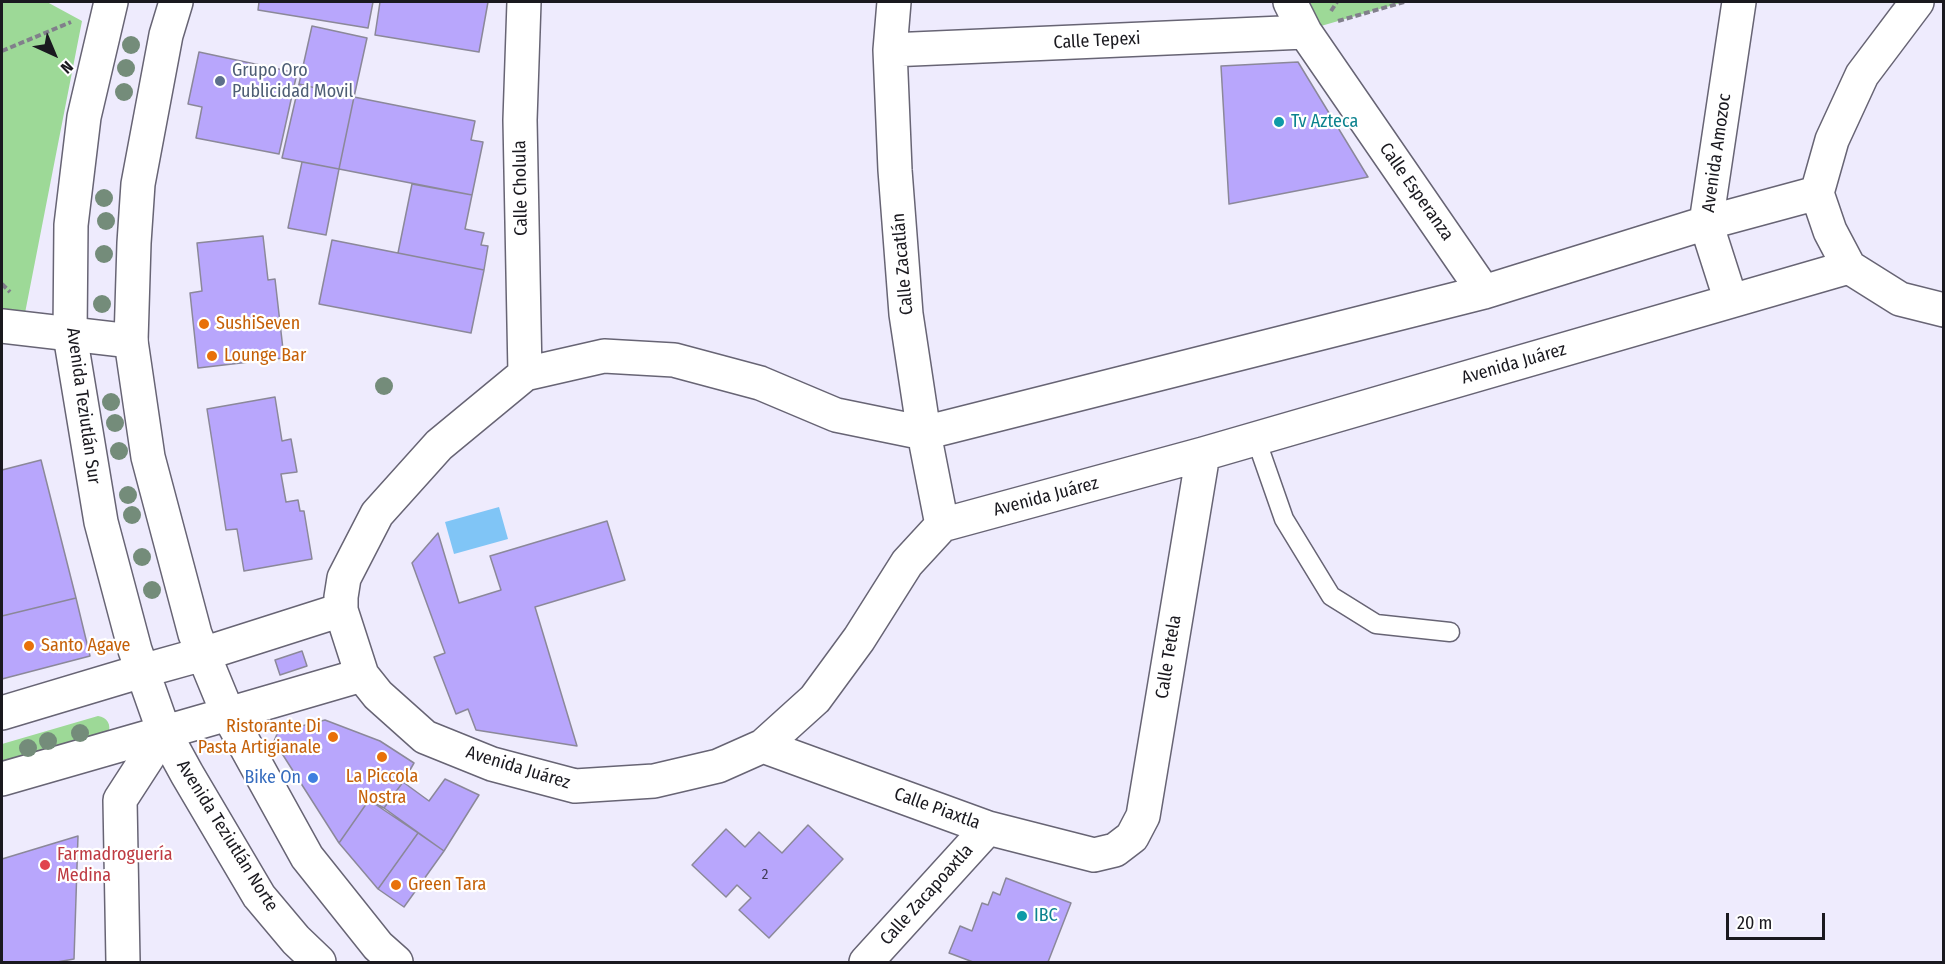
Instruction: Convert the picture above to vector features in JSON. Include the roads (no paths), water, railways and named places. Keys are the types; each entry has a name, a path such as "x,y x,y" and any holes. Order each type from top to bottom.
{"street":[{"path":"177,2 166,34 138,184 131,341 148,457 195,634 228,714 307,857 378,946 396,963"},
{"name":"Calle Cholula","path":"524,2 520,120 525,374"},
{"name":"Calle Zacatlán","path":"894,2 890,50 895,170 906,314 924,433 942,525"},
{"name":"Calle Esperanza","path":"1290,2 1318,27 1484,292"},
{"name":"Avenida Amozoc","path":"1731,301 1706,223 1739,2"},
{"path":"1917,2 1862,75 1832,140 1817,193 1830,231 1849,267 1900,298 1944,310"},
{"name":"Avenida Teziutlán Sur","path":"105,4 84,117 73,214 70,335 101,522 142,671 164,732"},
{"name":"Calle Tepexi","path":"890,50 1318,27"},
{"name":"Avenida Juárez","path":"1817,193 1706,223 1484,292 924,433 836,415 760,383 674,360 604,356 525,374 439,445 377,514 344,578 341,610 362,675 378,695 425,737 492,764 575,786 654,782 717,766 763,746 815,699 859,639 907,562 942,525 1256,439 1849,267"},
{"path":"2,326 131,341"},
{"name":"Calle Tetela","path":"1115,850 1132,837 1143,816 1203,454"},
{"path":"2,713 203,654 341,610"},
{"path":"2,779 362,675"},
{"path":"123,963 120,800 164,732"},
{"name":"Avenida Teziutlán Norte","path":"164,732 260,896 296,940 319,963"},
{"name":"Calle Piaxtla","path":"763,746 988,828 1094,855 1115,850"},
{"name":"Calle Zacapoaxtla","path":"866,963 988,828"}],"lane":[{"path":"1256,439 1284,519 1331,596 1376,624 1450,632"}],"water":[{"path":"499,507 508,539 454,554 445,522"}],"place":[{"name":"Grupo Oro Publicidad Movil","path":"220,81"},
{"name":"Tv Azteca","path":"1279,122"},
{"name":"SushiSeven","path":"204,324"},
{"name":"Lounge Bar","path":"212,356"},
{"name":"Santo Agave","path":"29,646"},
{"name":"Ristorante Di Pasta Artigianale","path":"333,737"},
{"name":"La Piccola Nostra","path":"382,757"},
{"name":"Bike On","path":"313,778"},
{"name":"Farmadroguería Medina","path":"45,865"},
{"name":"Green Tara","path":"396,885"},
{"name":"IBC","path":"1022,916"}]}
